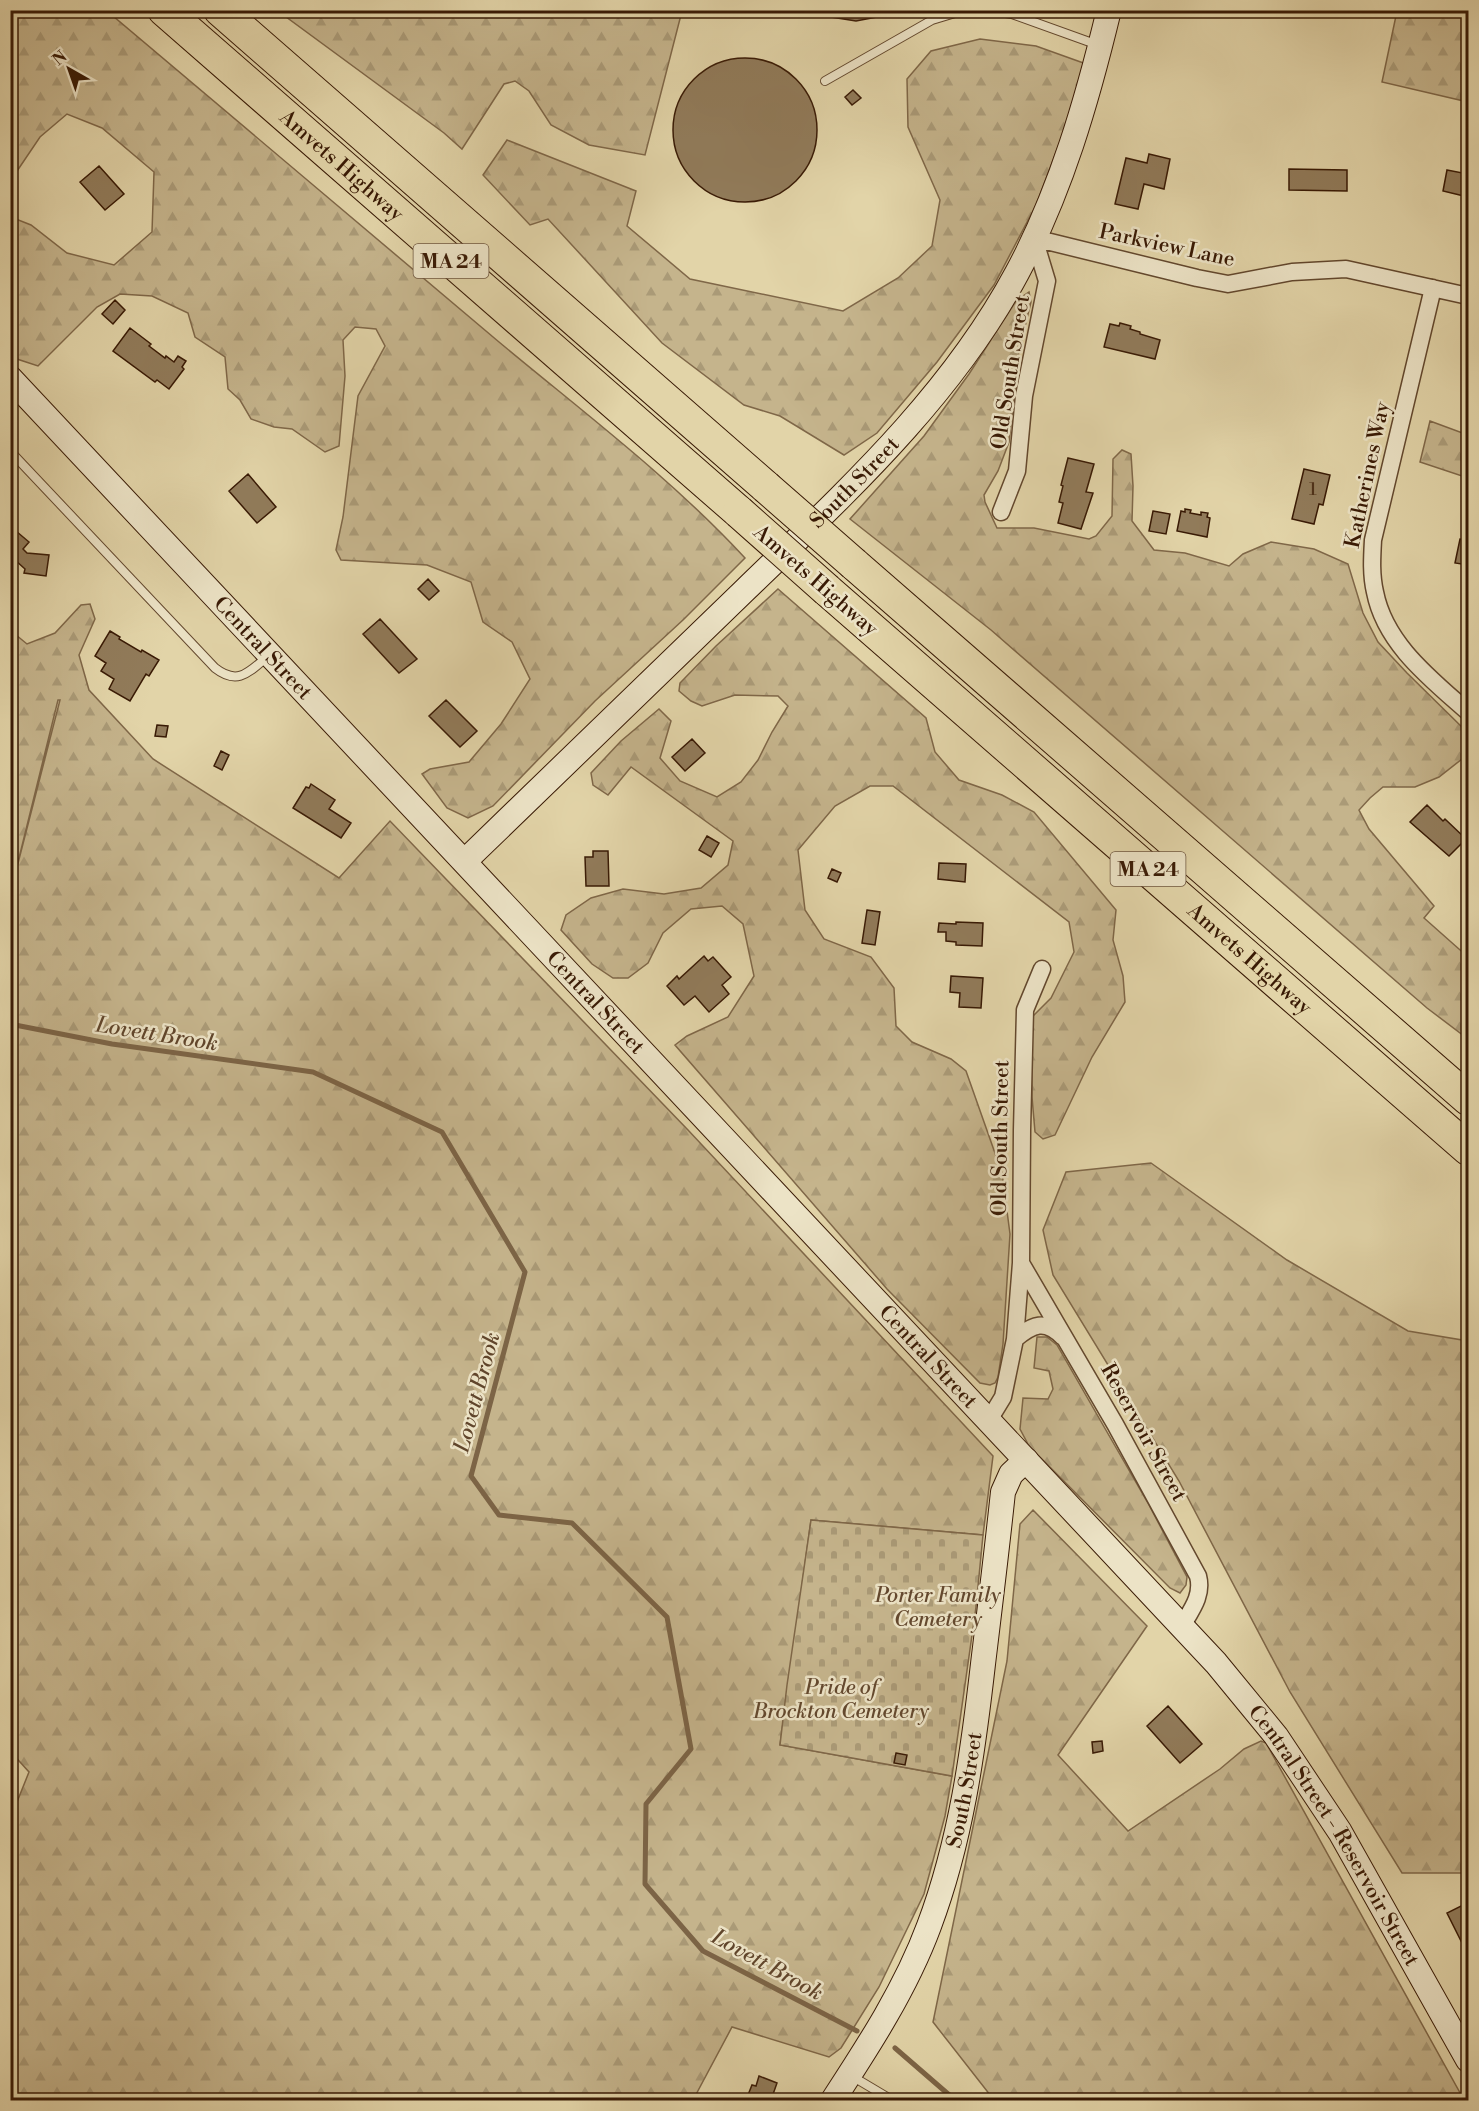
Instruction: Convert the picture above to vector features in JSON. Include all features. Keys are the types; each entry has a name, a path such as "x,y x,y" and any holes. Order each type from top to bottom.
{"highway":[{"name":"Amvets Highway","path":"164,10 1468,1149"},
{"name":"Amvets Highway","path":"220,10 1468,1100"}],"street":[{"name":"South Street","path":"465,861 871,467 917,415 958,362 998,305 1034,238 1081,118 1109,10"},
{"name":"Parkview Lane","path":"1034,238 1228,284 1292,272 1346,269 1468,296"},
{"name":"Old South Street","path":"1002,512 1017,471 1024,396 1047,281 1034,238"},
{"name":"Katherines Way","path":"1433,288 1373,540 1372,568 1375,593 1381,613 1392,634 1410,658 1468,712"},
{"name":"Central Street","path":"10,378 1182,1626"},
{"name":"Old South Street","path":"1016,1339 1021,1263 1025,1010 1042,969"},
{"name":"Reservoir Street","path":"1021,1263 1120,1434 1198,1576 1201,1586 1199,1594 1182,1626"},
{"path":"989,1420 1003,1397 1016,1339 1028,1329 1039,1325 1055,1329 1065,1339"},
{"name":"South Street","path":"833,2100 888,2013 919,1952 948,1868 971,1763 1004,1492 1011,1474 1026,1460"},
{"name":"Central Street - Reservoir Street","path":"1182,1626 1259,1714 1309,1783 1363,1871 1468,2060"}],"lane":[{"path":"825,81 932,20 965,10"},
{"path":"987,10 1012,14 1100,46"},
{"path":"10,451 215,668 223,674 238,677 253,669 270,654"},
{"path":"850,2074 892,2100"}],"green space":[{"path":"11,10 107,11 499,342 626,446 687,500 745,558 683,620 595,701 493,806 468,818 447,808 422,774 430,769 469,762 501,724 530,679 512,642 483,622 471,582 427,565 341,560 336,550 343,517 358,396 385,346 376,329 355,327 343,340 345,376 339,446 325,452 292,429 274,427 251,419 240,400 228,389 225,357 195,337 188,313 152,296 120,294 97,307 38,366 17,359 11,351 11,217 31,225 67,253 114,265 152,232 154,172 102,128 67,114 40,137 11,180"},
{"path":"278,11 682,11 645,155 589,145 551,125 529,91 515,81 504,84 462,149 444,133"},
{"path":"1397,11 1468,11 1468,102 1382,82"},
{"path":"980,39 1036,46 1089,65 1036,205 994,285 937,362 877,433 844,455 780,416 744,405 662,343 548,219 530,225 483,175 507,140 636,191 627,226 690,279 843,311 898,278 932,246 940,200 908,127 907,79 931,51"},
{"path":"1029,292 1031,302 1019,351 1009,442 998,471 984,495 997,528 1034,528 1089,539 1096,536 1112,516 1113,459 1122,450 1131,454 1132,521 1154,550 1185,553 1229,566 1243,554 1271,542 1314,549 1348,564 1363,613 1378,642 1468,733 1462,759 1439,777 1415,787 1383,787 1359,810 1369,829 1434,906 1424,918 1468,957 1468,1039 1427,1008 991,630 850,519 924,436 969,374 1016,301"},
{"path":"1430,421 1468,435 1468,478 1420,462"},
{"path":"778,589 926,718 935,752 959,780 1002,795 1034,812 1116,910 1113,940 1123,976 1125,1002 1092,1057 1055,1135 1043,1139 1035,1132 1031,1018 1051,998 1074,952 1069,922 893,786 870,786 835,806 798,850 805,910 824,939 871,957 894,988 896,1026 912,1042 951,1059 966,1071 1002,1173 1010,1234 1003,1344 998,1377 995,1383 990,1385 980,1383 887,1289 675,1045 687,1036 728,1017 754,976 743,924 722,906 691,909 663,933 648,963 628,978 613,978 592,964 561,930 566,915 591,898 623,889 664,894 701,888 728,865 733,841 631,767 608,795 593,785 591,773 621,741 659,709 671,721 660,758 680,781 717,797 741,782 758,760 788,706 778,696 735,695 702,706 691,701 679,691 680,683"},
{"path":"90,604 95,619 79,655 89,690 153,759 339,878 390,821 688,1130 993,1456 983,1535 811,1520 780,1745 952,1776 945,1816 924,1894 879,1987 841,2048 829,2057 732,2027 693,2100 11,2100 11,1817 29,1772 10,1751 10,630 27,644 55,633 81,605","holes":["58,700 60,700 16,871"]},
{"path":"1151,1163 1287,1260 1408,1331 1468,1341 1468,1873 1402,1873 1290,1692 1179,1481 1053,1275 1043,1230 1066,1172"},
{"path":"1037,1337 1047,1337 1057,1345 1149,1505 1187,1577 1186,1585 1180,1593 1170,1588 1029,1446 1020,1429 1023,1398 1048,1399 1053,1389 1049,1371 1034,1368"},
{"path":"1033,1510 1147,1626 1058,1755 1128,1831 1220,1769 1244,1749 1261,1741 1266,1743 1464,2100 994,2100 933,2022 1007,1661 1020,1524"},
{"name":"Pride of Brockton Cemetery","path":"811,1520 983,1535 976,1607 952,1776 780,1745"}],"building":[{"path":"818,10 890,10 882,16 856,21 831,17"},
{"path":"745,58 759,59 773,64 796,79 811,102 816,116 816,144 811,158 796,181 773,196 759,201 745,202 731,201 717,196 694,181 679,158 674,144 673,130 674,116 679,102 694,79 717,64 731,59"},
{"path":"853,90 861,98 852,105 845,97"},
{"path":"1149,154 1170,159 1164,189 1144,184 1138,209 1115,204 1126,158 1147,163"},
{"path":"99,166 124,194 105,210 80,182"},
{"path":"1289,169 1347,170 1347,191 1289,190"},
{"path":"1447,170 1468,174 1468,197 1443,191"},
{"path":"115,300 125,310 113,324 102,314"},
{"path":"1120,323 1131,326 1130,329 1140,334 1160,340 1155,359 1104,347 1110,324 1119,326"},
{"path":"130,328 165,358 166,356 174,362 178,356 186,361 182,367 184,369 169,389 157,380 155,382 113,351"},
{"path":"1068,458 1094,464 1086,492 1093,493 1081,529 1058,523 1063,503 1059,502 1063,486 1061,485"},
{"path":"1304,469 1330,475 1323,505 1319,504 1314,524 1292,519"},
{"path":"248,474 276,507 257,523 229,491"},
{"path":"1185,509 1191,510 1190,513 1201,515 1201,512 1208,513 1207,517 1210,518 1207,537 1177,531 1181,511 1185,512"},
{"path":"1153,511 1170,514 1166,534 1149,531"},
{"path":"10,526 29,542 23,549 27,553 49,555 46,576 24,573 25,569 15,560 13,562 10,560"},
{"path":"1468,532 1468,565 1455,563 1460,539 1467,540"},
{"path":"428,579 439,591 429,600 418,589"},
{"path":"380,619 417,659 399,673 363,634"},
{"path":"110,631 120,637 119,639 159,660 149,676 146,674 130,701 109,689 114,679 101,671 106,663 95,656"},
{"path":"446,700 477,731 460,747 429,716"},
{"path":"157,725 168,726 166,737 155,736"},
{"path":"692,739 705,753 685,771 672,757"},
{"path":"221,751 229,755 222,770 214,766"},
{"path":"311,784 335,800 329,809 351,823 341,838 293,808 306,787 309,788"},
{"path":"1427,805 1466,839 1449,856 1410,822"},
{"path":"707,836 719,843 711,857 699,850"},
{"path":"593,851 608,851 609,886 586,886 585,857 593,857"},
{"path":"939,863 966,864 965,882 938,879"},
{"path":"832,869 841,873 837,882 828,878"},
{"path":"867,910 880,912 875,945 862,943"},
{"path":"956,922 983,923 982,946 956,945 956,942 946,941 946,932 938,932 939,923 956,924"},
{"path":"704,956 708,961 713,957 731,977 722,985 729,994 709,1012 695,996 684,1005 667,986 677,976 679,979"},
{"path":"951,976 983,978 981,1008 959,1007 960,993 950,992"},
{"path":"1168,1706 1202,1744 1180,1763 1147,1726"},
{"path":"1102,1741 1103,1751 1093,1753 1092,1742"},
{"path":"896,1753 907,1755 905,1765 894,1763"},
{"path":"1467,1903 1468,1907 1468,1955 1447,1913"},
{"path":"759,2076 777,2083 771,2100 746,2100 752,2085 756,2086"}],"waterway":[{"name":"Lovett Brook","path":"10,1024 112,1044 313,1072 442,1132 525,1272 471,1476 499,1515 572,1523 667,1617 691,1749 646,1804 645,1884 703,1951 857,2031"},
{"name":"Lovett Brook","path":"895,2048 955,2100"}],"park label":[{"name":"Porter Family Cemetery","path":"938,1607"}]}
